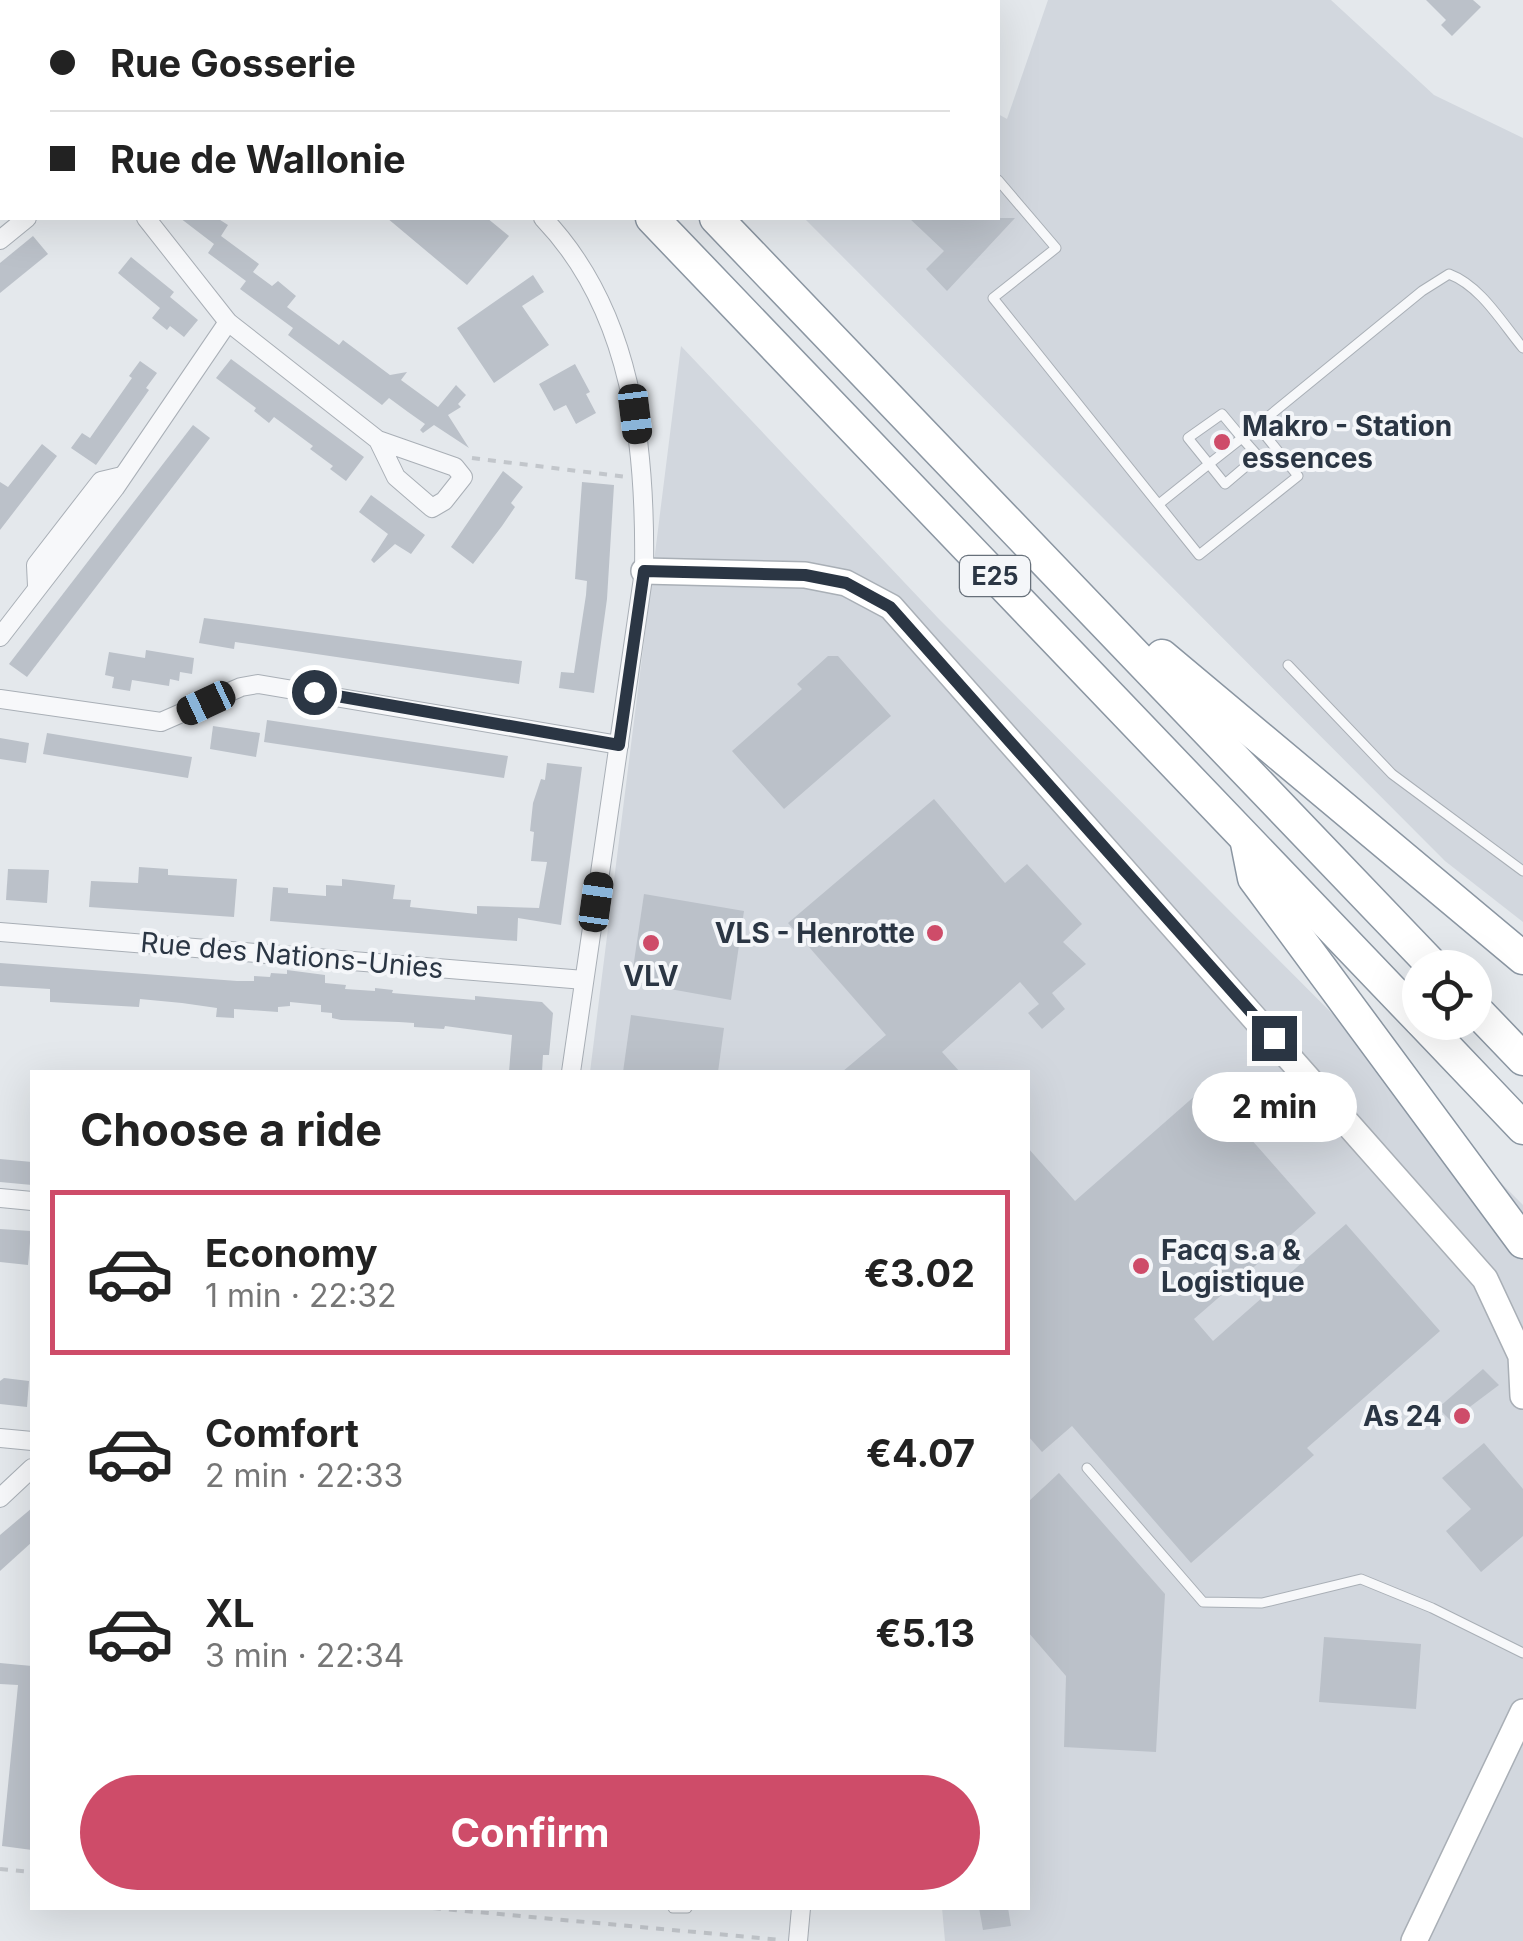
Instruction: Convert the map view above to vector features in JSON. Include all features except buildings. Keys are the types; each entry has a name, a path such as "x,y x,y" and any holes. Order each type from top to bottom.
{"highway":[{"name":"E25","path":"654,220 1402,1001"},
{"name":"E25","path":"718,220 1418,950"},
{"path":"855,363 896,387 1160,654 1523,958"},
{"path":"1246,838 1254,878 1523,1242"},
{"path":"1492,1027 1523,1059"},
{"name":"E25","path":"1439,1040 1523,1128"}],"street":[{"path":"0,240 25,220"},
{"path":"148,220 228,322 378,440 455,467 463,477 444,501 432,508 396,477 378,440"},
{"path":"544,220 593,289 616,340 632,391 642,479 644,571 571,1070"},
{"path":"0,637 122,476 228,322"},
{"path":"644,571 805,575 846,583 890,607 1485,1279 1521,1356 1523,1396"},
{"path":"0,699 162,722 241,687 258,684 619,745"},
{"name":"Rue des Nations-Unies","path":"0,932 584,980"},
{"path":"0,1198 30,1201"},
{"path":"0,1438 30,1441"},
{"path":"0,1498 30,1470"},
{"path":"1414,1941 1523,1712"},
{"path":"798,1941 801,1910"}],"lane":[{"path":"1000,182 1056,248 993,298 1199,554 1298,476 1257,425"},
{"path":"1159,504 1422,291 1449,274 1463,279 1478,293 1523,348"},
{"path":"1222,414 1242,438 1258,456 1225,484 1188,438 1222,414"},
{"path":"1288,665 1392,774 1523,871"},
{"path":"1087,1468 1204,1602 1262,1602 1361,1579 1432,1608 1523,1653"}],"path":[{"path":"455,467 468,458 642,479"},
{"path":"0,1869 30,1872"},
{"path":"455,1910 798,1941"}],"shaded area":[{"path":"1048,0 1331,0 1434,95 1523,138 1523,922 1445,861 806,220 1000,220 1000,115 1007,119"},
{"path":"681,346 938,618 1523,1205 1523,1941 945,1941 942,1910 1030,1910 1030,1070 590,1070"}],"place":[{"name":"Makro - Station essences","path":"1222,442"},
{"name":"VLS - Henrotte","path":"935,933"},
{"name":"VLV","path":"651,943"},
{"name":"Facq s.a & Logistique","path":"1141,1266"},
{"name":"As 24","path":"1462,1416"}],"route":[{"path":"314,692 619,745 644,571 805,575 846,583 890,607 1274,1038"}]}
